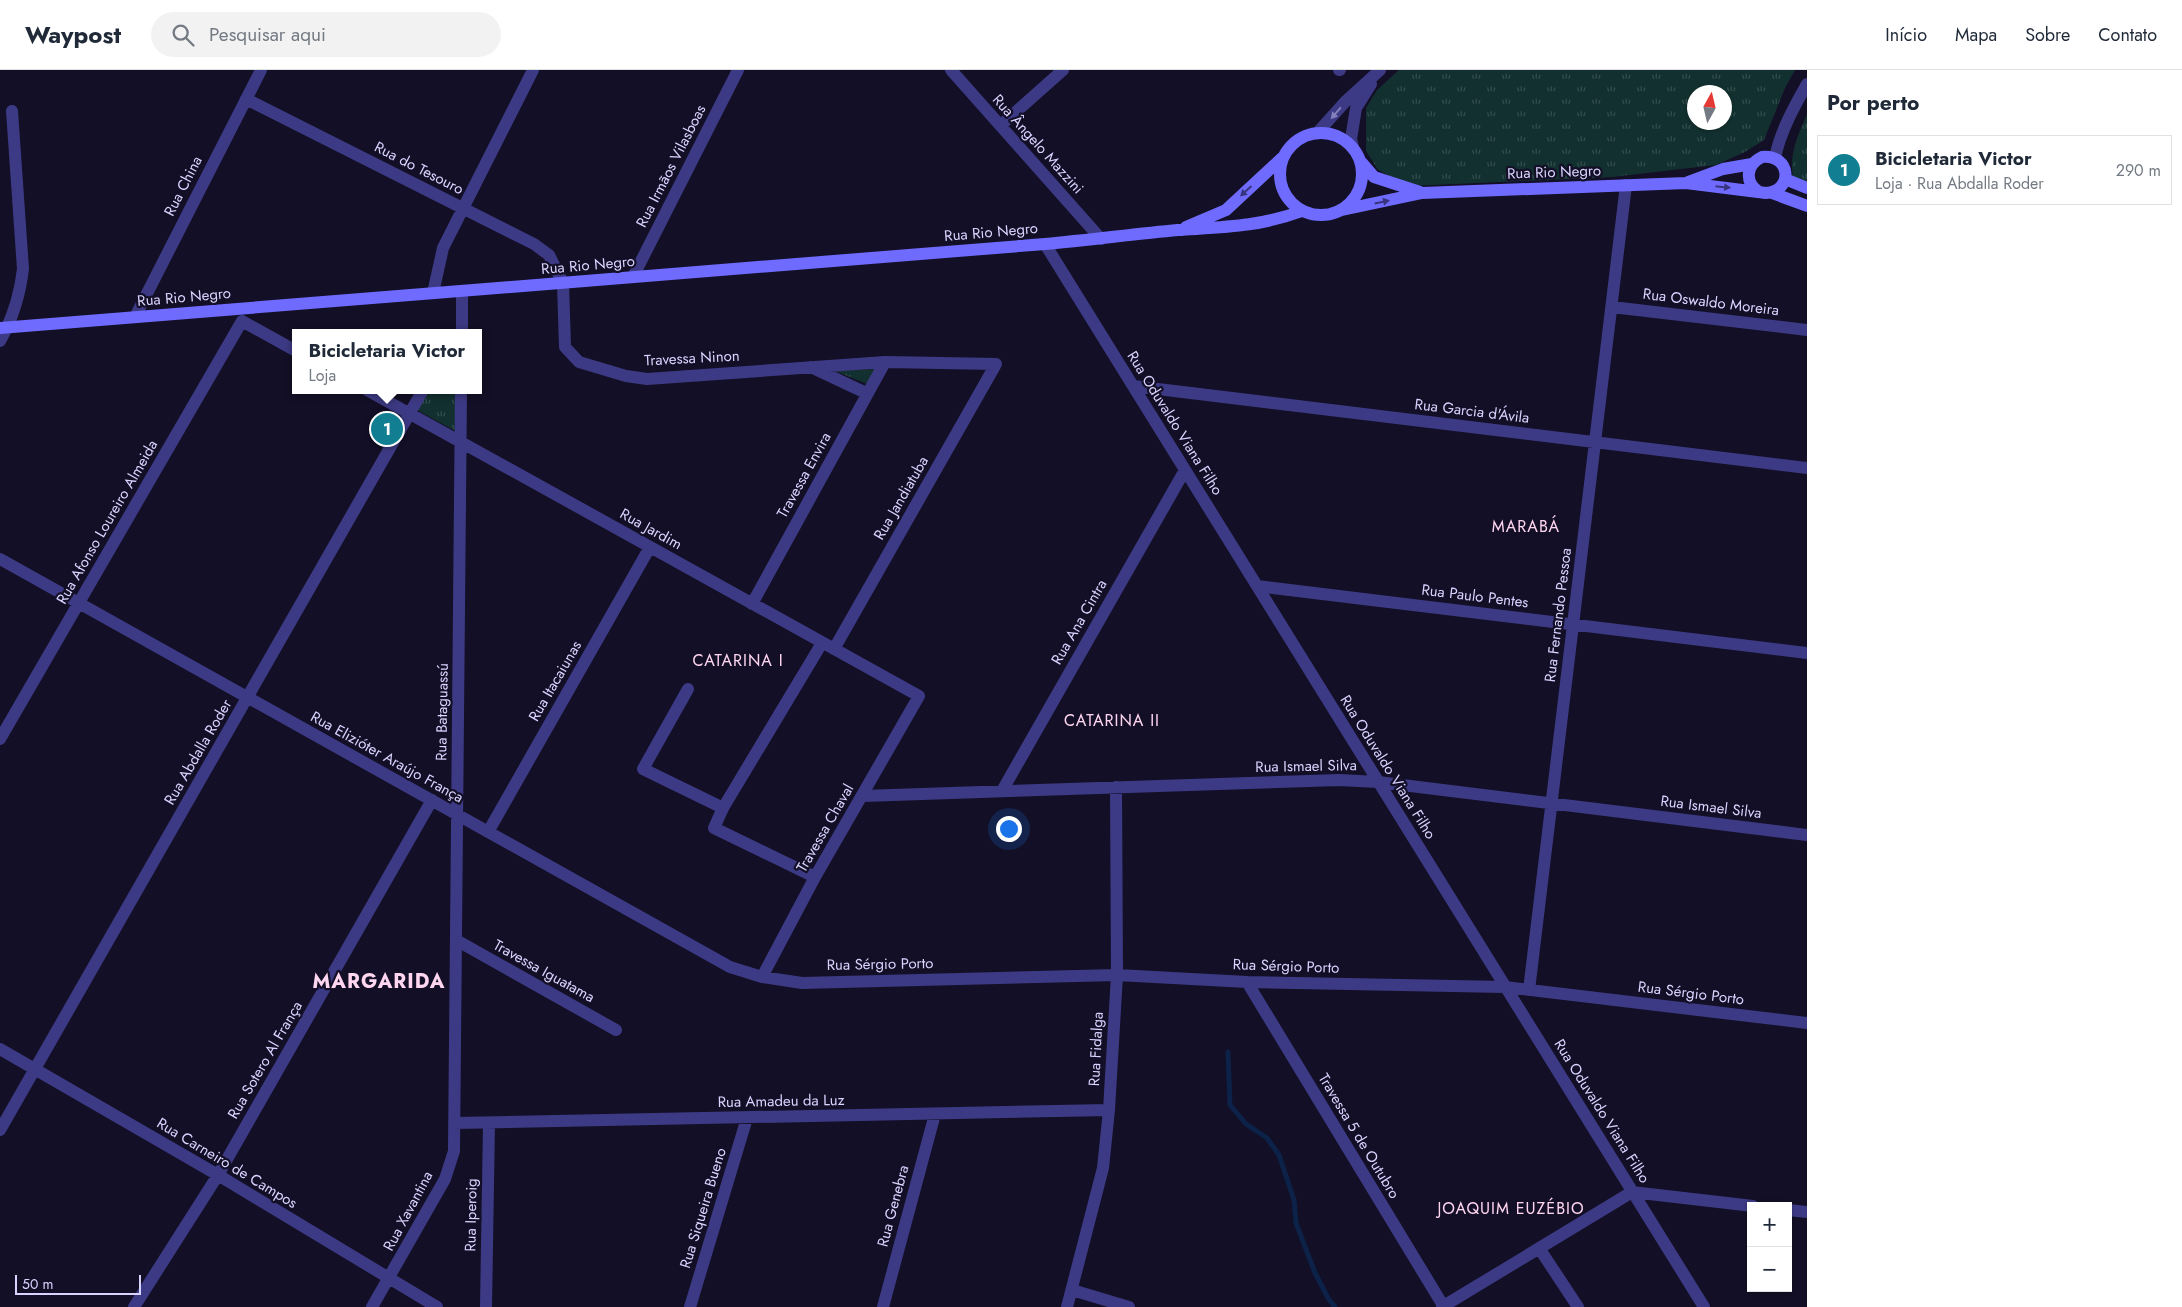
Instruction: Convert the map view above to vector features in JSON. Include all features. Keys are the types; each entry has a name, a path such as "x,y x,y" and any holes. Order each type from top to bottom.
{"main road":[{"path":"1318,132 1337,135 1353,147 1362,163 1360,190 1342,210 1322,216 1302,211 1287,198 1280,179 1282,158 1297,140 1318,132"},
{"path":"1762,157 1775,158 1784,167 1785,179 1782,185 1766,192 1754,188 1748,176 1752,164 1762,157"},
{"name":"Rua Rio Negro","path":"1178,230 1226,210 1282,158"},
{"name":"Rua Rio Negro","path":"1362,163 1374,177 1422,193"},
{"name":"Rua Rio Negro","path":"1686,183 1723,169 1752,164"},
{"path":"1785,179 1807,188"},
{"name":"Rua Rio Negro","path":"1342,210 1422,193 1686,183 1766,192 1807,206"},
{"name":"Rua Rio Negro","path":"4,328 135,317 242,315 433,293 1045,244 1178,230 1243,227 1282,219 1302,211"}],"street":[{"name":"Rua China","path":"135,317 261,70"},
{"path":"433,293 443,248 533,70"},
{"name":"Rua Irmãos Vilasboas","path":"633,277 738,70"},
{"name":"Rua Ângelo Mazzini","path":"951,70 1101,239"},
{"path":"1000,125 1063,70"},
{"path":"1318,132 1345,102 1380,70"},
{"path":"1353,147 1351,139 1356,108 1380,70"},
{"path":"1775,158 1778,143 1784,129 1807,84"},
{"name":"Rua do Tesouro","path":"246,99 534,244 549,255 563,283"},
{"path":"0,341 21,282 23,269 12,111"},
{"name":"Rua Fernando Pessoa","path":"1529,990 1626,186"},
{"name":"Rua Oduvaldo Viana Filho","path":"1045,244 1704,1307"},
{"name":"Travessa Ninon","path":"563,283 565,347 579,362 626,376 647,379 885,362 996,364"},
{"path":"460,329 462,291"},
{"name":"Rua Oswaldo Moreira","path":"1612,307 1807,330"},
{"path":"242,315 292,348"},
{"name":"Rua Afonso Loureiro Almeida","path":"0,739 80,603 242,315"},
{"name":"Travessa Envira","path":"752,604 866,393 885,362"},
{"name":"Rua Jandiatuba","path":"834,649 996,364"},
{"name":"Travessa Ninon","path":"809,366 866,393"},
{"name":"Rua Garcia d'Ávila","path":"1133,386 1807,468"},
{"name":"Rua Jardim","path":"374,394 919,696"},
{"name":"Rua Abdalla Roder","path":"0,1130 422,394"},
{"name":"Rua Bataguassú","path":"454,1124 461,394"},
{"name":"Rua Ana Cintra","path":"1002,791 1185,470"},
{"name":"Rua Itacaiunas","path":"488,832 650,547"},
{"name":"Rua Elizióter Araújo França","path":"0,559 730,967 762,977"},
{"name":"Rua Paulo Pentes","path":"1257,586 1807,653"},
{"path":"816,877 714,828 723,808 822,643"},
{"path":"688,689 643,769 723,808"},
{"name":"Travessa Chaval","path":"762,977 816,877 919,696"},
{"name":"Rua Ismael Silva","path":"863,796 1339,780 1378,782 1807,835"},
{"name":"Rua Fidalga","path":"1067,1307 1103,1168 1109,1110 1117,975 1116,787"},
{"name":"Rua Sotero Al França","path":"134,1307 218,1175 432,800"},
{"name":"Travessa Iguatama","path":"456,940 616,1030"},
{"name":"Rua Sérgio Porto","path":"762,977 802,982 1117,975 1247,982 1505,987 1807,1024"},
{"name":"Travessa 5 de Outubro","path":"1247,982 1443,1307"},
{"name":"Rua Carneiro de Campos","path":"0,1049 218,1175 437,1307"},
{"name":"Rua Amadeu da Luz","path":"454,1124 1109,1110"},
{"name":"Rua Genebra","path":"883,1307 935,1114"},
{"name":"Rua Siqueira Bueno","path":"690,1307 747,1118"},
{"name":"Rua Iperoig","path":"486,1307 489,1123"},
{"name":"Rua Xavantina","path":"372,1307 390,1279 446,1179 454,1150 454,1124"},
{"path":"1443,1307 1632,1192 1747,1205"},
{"path":"1792,1210 1807,1212"},
{"path":"1539,1248 1578,1307"},
{"path":"1072,1290 1129,1307"}],"green space":[{"path":"1399,70 1795,70 1785,88 1764,140 1745,152 1716,165 1612,177 1411,186 1378,170 1366,151 1366,108 1377,90"},
{"path":"1807,114 1807,185 1793,177 1792,160 1795,144"},
{"path":"875,369 867,384 835,371"},
{"path":"426,394 457,394 457,432 417,410"}],"waterway":[{"path":"1228,1052 1230,1105 1246,1124 1267,1138 1279,1155 1294,1200 1296,1223 1315,1273 1335,1307"}],"place":[{"name":"Bicicletaria Victor","path":"387,429"}],"district":[{"name":"MARABÁ","path":"1526,526"},
{"name":"CATARINA I","path":"738,660"},
{"name":"CATARINA II","path":"1112,720"},
{"name":"MARGARIDA","path":"379,981"},
{"name":"JOAQUIM EUZÉBIO","path":"1511,1208"}]}
